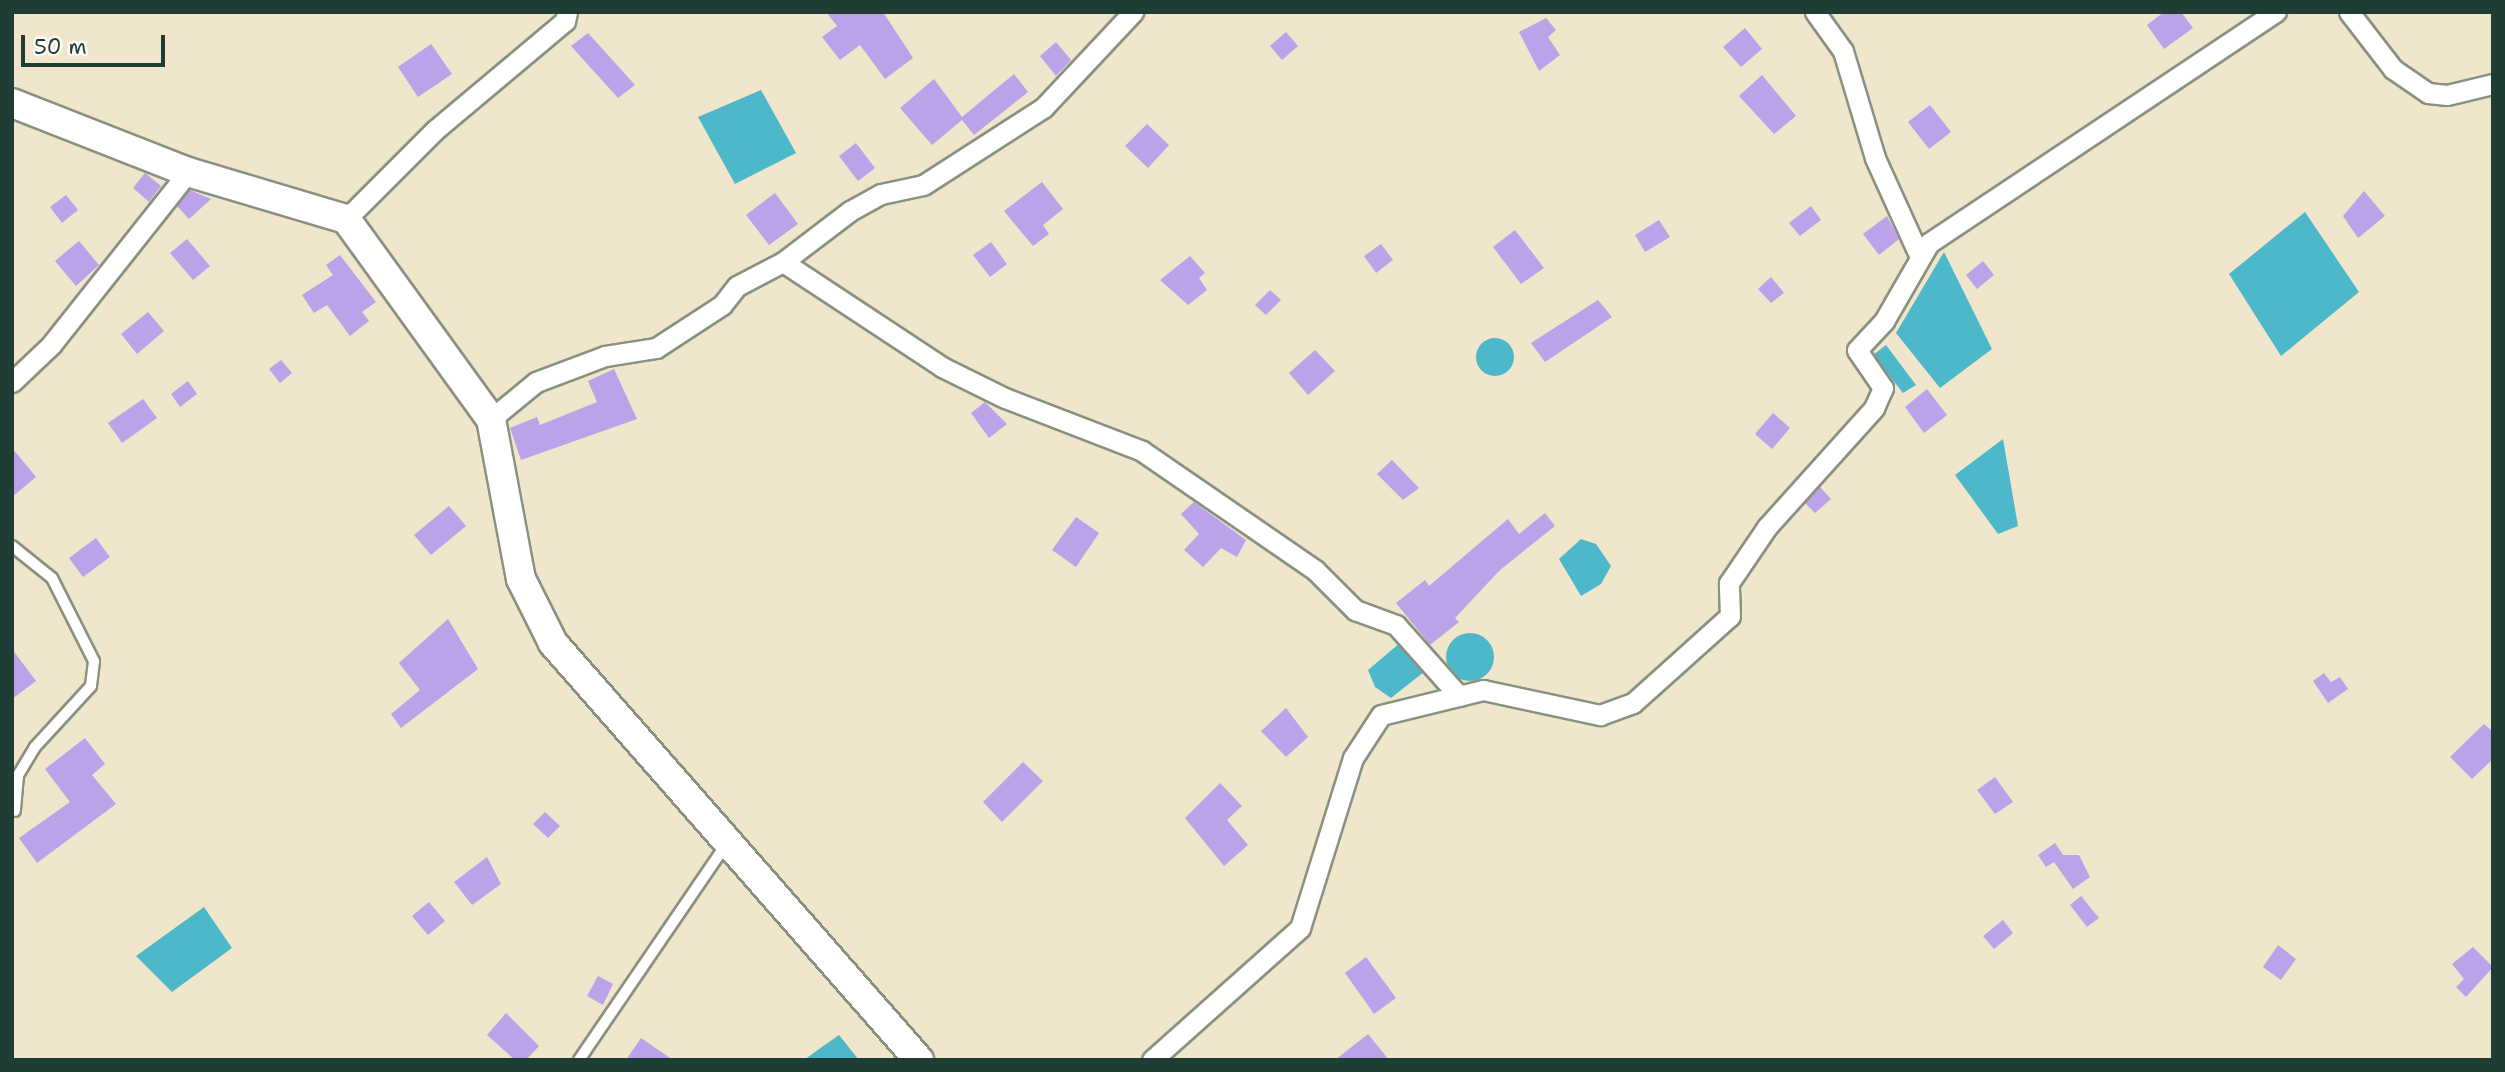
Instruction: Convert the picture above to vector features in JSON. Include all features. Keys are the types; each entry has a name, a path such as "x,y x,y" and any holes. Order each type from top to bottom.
{"street":[{"path":"345,219 435,130 565,21 567,12"},
{"path":"491,419 536,382 605,356 656,348 722,305 737,286 783,262 850,211 881,194 923,185 1043,108 1133,12"},
{"path":"1815,12 1843,51 1875,158 1919,256"},
{"path":"1152,1060 1300,928 1353,758 1381,715 1483,690 1600,715 1633,703 1687,660 1730,616 1729,583 1767,527 1874,408 1882,388 1857,350 1884,321 1919,256 2276,12"},
{"path":"2349,12 2393,69 2428,93 2447,95 2493,84"},
{"path":"12,103 188,172 345,219 491,419 521,579 553,643 729,840 919,1060"},
{"path":"12,382 51,345 188,172"},
{"path":"783,262 955,373 1142,451 1315,570 1355,610 1396,625 1459,696"}],"lane":[{"path":"12,546 51,578 94,661 91,686 35,747 18,775 15,811"},
{"path":"579,1060 729,840"}],"water":[{"path":"761,90 796,153 735,184 698,117"},
{"path":"2305,212 2359,292 2281,356 2229,274"},
{"path":"1944,252 1992,349 1940,388 1896,333"},
{"path":"1495,338 1509,343 1514,357 1509,371 1495,376 1481,371 1476,357 1481,343"},
{"path":"1886,345 1916,385 1903,393 1873,355"},
{"path":"2003,439 2018,526 1998,534 1955,475"},
{"path":"1581,539 1596,544 1611,566 1601,584 1581,596 1559,559"},
{"path":"1470,633 1487,640 1494,657 1487,674 1470,681 1453,674 1446,657 1453,640"},
{"path":"1401,642 1429,668 1391,698 1375,687 1368,670"},
{"path":"204,907 232,948 172,992 136,956"},
{"path":"839,1035 859,1060 804,1060 819,1049"}],"building":[{"path":"826,12 883,12 913,58 885,79 860,45 840,60 822,37 837,26"},
{"path":"2164,12 2181,12 2193,28 2164,49 2147,25"},
{"path":"1546,18 1556,30 1548,37 1560,55 1539,71 1519,32"},
{"path":"1745,28 1762,49 1741,67 1723,47"},
{"path":"1286,32 1298,46 1282,60 1270,46"},
{"path":"588,33 635,85 618,98 571,46"},
{"path":"1056,42 1071,60 1056,76 1040,56"},
{"path":"431,44 452,74 418,97 398,67"},
{"path":"1014,74 1028,92 974,135 962,120 932,145 900,108 934,79 962,117"},
{"path":"1762,75 1796,116 1774,134 1739,96"},
{"path":"1930,105 1951,132 1929,149 1908,122"},
{"path":"1147,124 1169,145 1148,168 1125,146"},
{"path":"856,143 875,168 858,181 839,156"},
{"path":"145,173 161,186 149,202 133,188"},
{"path":"1042,182 1063,209 1043,225 1049,234 1033,246 1004,211"},
{"path":"190,190 211,199 189,219 177,206"},
{"path":"2364,191 2385,216 2358,238 2343,216"},
{"path":"775,193 798,224 769,245 746,215"},
{"path":"66,195 78,210 62,223 50,207"},
{"path":"1811,206 1821,220 1800,236 1789,223"},
{"path":"1887,216 1899,239 1879,255 1863,234"},
{"path":"1659,220 1670,237 1645,252 1635,235"},
{"path":"1515,230 1544,268 1521,284 1493,247"},
{"path":"187,239 210,266 193,280 170,253"},
{"path":"79,241 99,265 76,286 55,261"},
{"path":"991,242 1007,264 990,277 973,255"},
{"path":"1381,244 1393,260 1376,273 1364,256"},
{"path":"340,255 376,302 362,312 369,321 350,336 327,305 314,313 302,295 333,275 326,265"},
{"path":"1190,256 1205,273 1199,278 1207,290 1188,305 1160,280"},
{"path":"1983,261 1994,275 1977,289 1966,275"},
{"path":"1771,277 1784,293 1771,303 1758,289"},
{"path":"1270,290 1281,300 1266,315 1255,305"},
{"path":"1598,300 1612,317 1545,362 1531,343"},
{"path":"148,312 164,331 137,354 121,334"},
{"path":"1315,350 1335,371 1308,395 1289,373"},
{"path":"281,360 292,373 280,383 269,369"},
{"path":"614,369 637,419 521,460 510,428 537,417 540,425 597,402 588,381"},
{"path":"188,381 197,394 180,407 171,394"},
{"path":"1927,389 1947,415 1924,433 1905,407"},
{"path":"143,399 157,418 122,443 108,423"},
{"path":"985,402 1007,424 989,438 971,413"},
{"path":"1773,413 1790,428 1772,449 1755,434"},
{"path":"12,448 36,477 12,497"},
{"path":"1392,460 1419,488 1403,500 1377,474"},
{"path":"1820,487 1831,499 1815,513 1805,503"},
{"path":"1194,502 1246,540 1237,557 1221,548 1203,567 1184,550 1199,534 1181,514"},
{"path":"449,506 466,526 431,555 414,535"},
{"path":"1545,513 1555,526 1500,570 1455,618 1459,622 1430,645 1396,603 1425,580 1429,586 1508,519 1519,534"},
{"path":"1076,517 1099,533 1076,567 1052,550"},
{"path":"96,538 110,557 83,577 69,558"},
{"path":"448,619 478,669 401,728 391,714 420,690 399,663"},
{"path":"12,649 36,681 12,699"},
{"path":"2324,673 2331,682 2340,677 2348,689 2328,703 2313,681"},
{"path":"1286,708 1308,737 1286,757 1261,731"},
{"path":"2484,724 2493,732 2493,759 2472,779 2450,757"},
{"path":"85,738 105,764 92,775 116,804 37,863 19,838 70,802 45,769"},
{"path":"1023,762 1043,781 1002,822 983,802"},
{"path":"1995,777 2013,802 1995,814 1977,790"},
{"path":"1220,783 1242,806 1227,820 1248,845 1224,866 1185,818"},
{"path":"545,812 560,826 548,838 533,824"},
{"path":"2055,843 2063,855 2079,855 2090,877 2073,889 2054,862 2046,867 2038,855"},
{"path":"487,857 501,884 472,905 454,882"},
{"path":"2081,896 2099,918 2087,927 2070,905"},
{"path":"429,902 445,921 428,935 412,916"},
{"path":"2003,920 2013,933 1994,949 1983,936"},
{"path":"2278,945 2296,959 2281,980 2263,967"},
{"path":"2473,947 2493,967 2466,997 2456,987 2464,979 2452,964"},
{"path":"1366,957 1396,998 1374,1014 1345,973"},
{"path":"598,976 613,984 603,1005 587,996"},
{"path":"506,1013 539,1046 526,1060 515,1060 487,1035"},
{"path":"1368,1034 1389,1060 1335,1060"},
{"path":"641,1038 673,1060 626,1060"}]}
